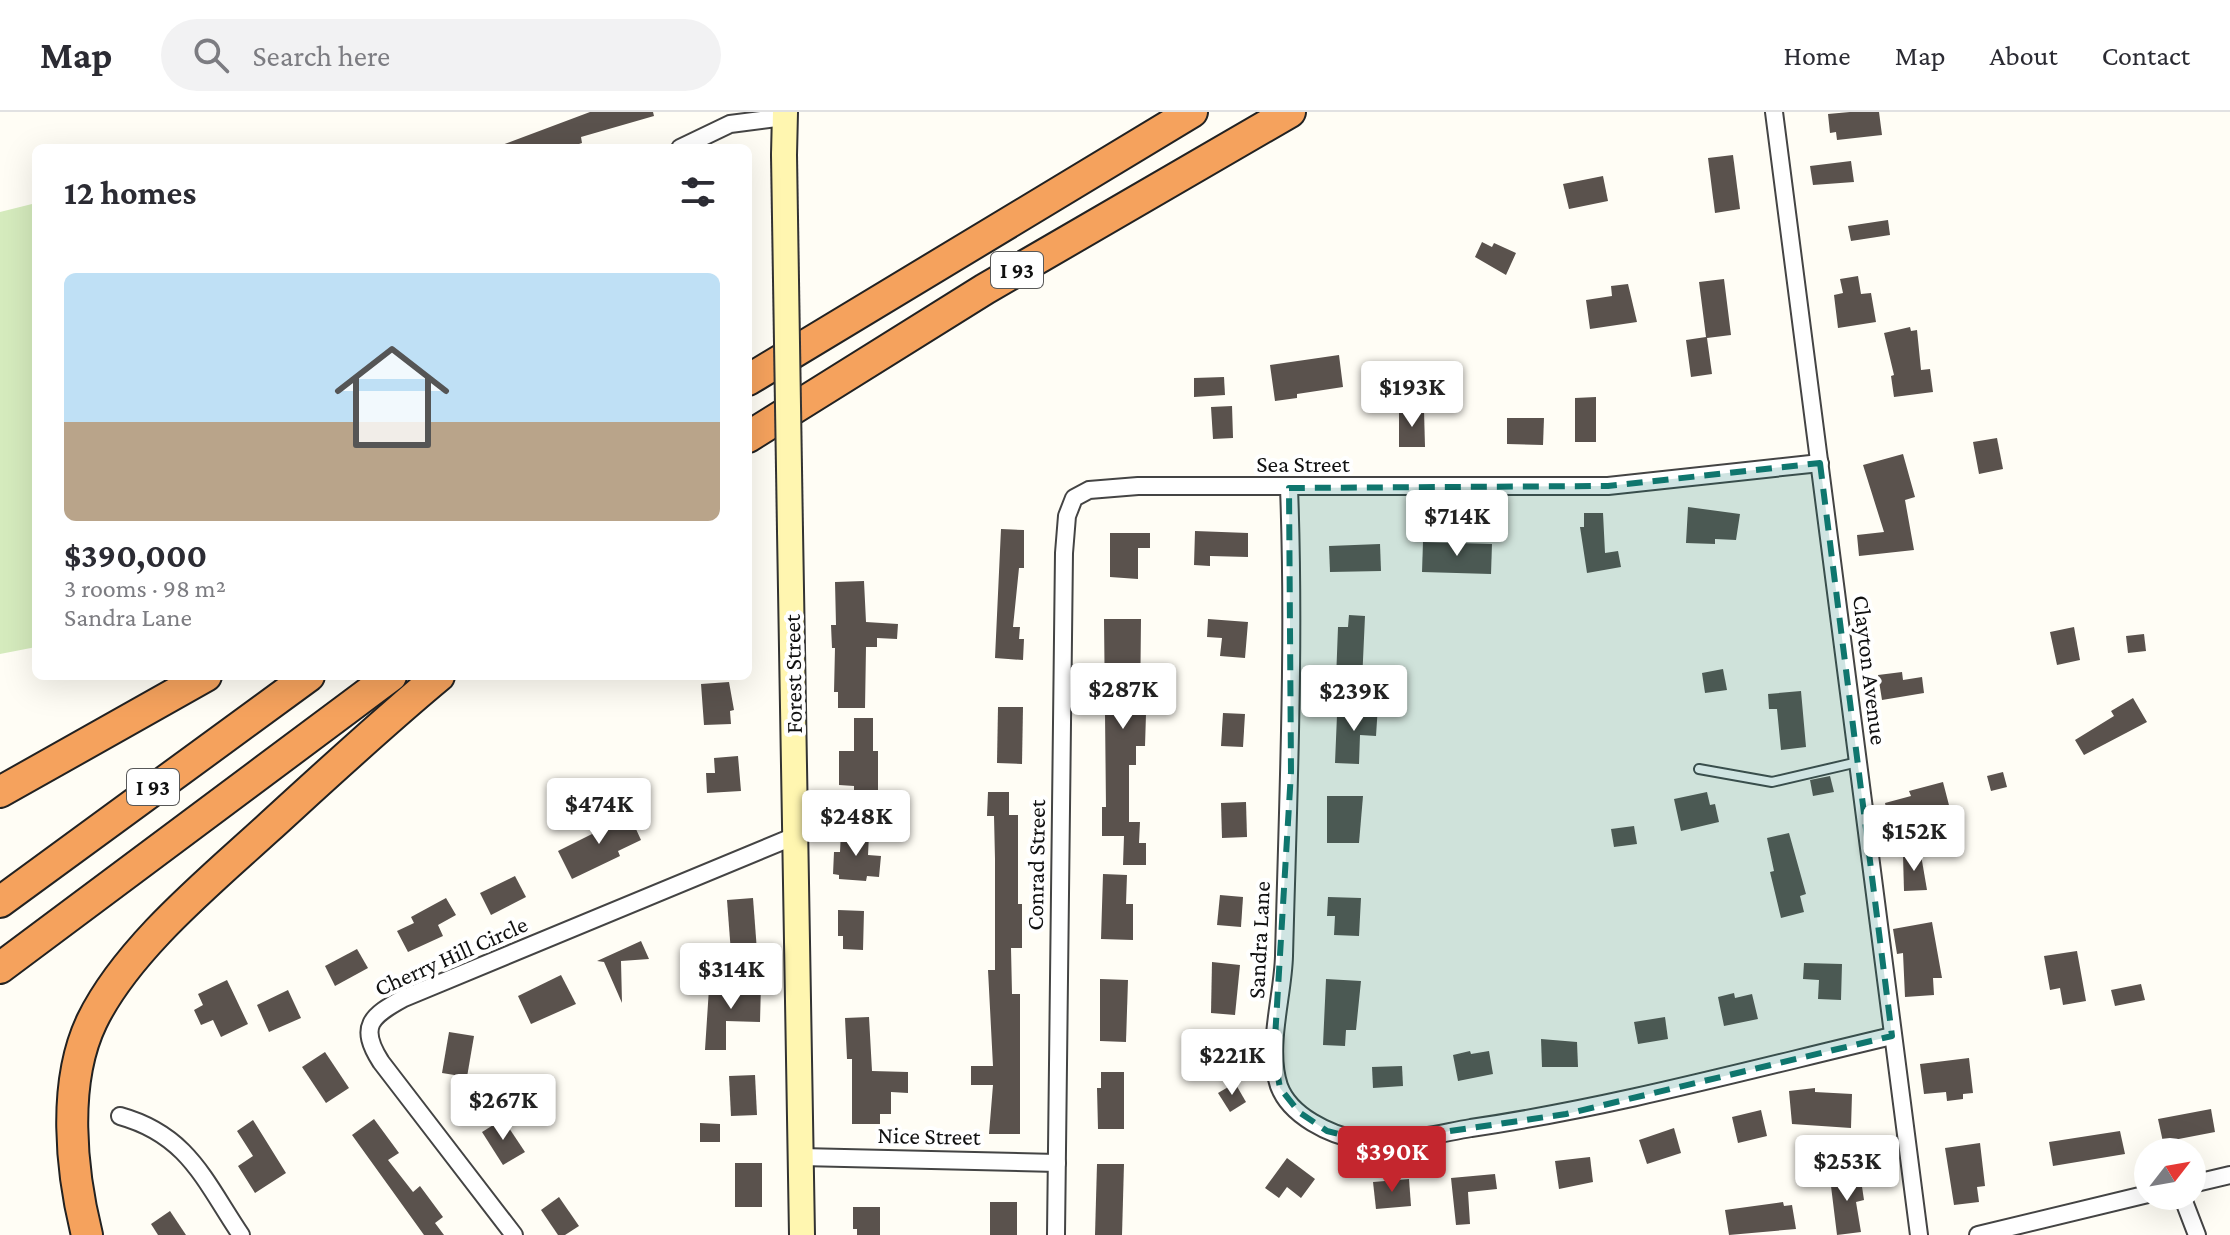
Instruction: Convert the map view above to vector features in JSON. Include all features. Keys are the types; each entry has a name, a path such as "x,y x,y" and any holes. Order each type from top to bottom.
{"highway":[{"name":"I 93","path":"752,378 1192,112"},
{"name":"I 93","path":"752,435 985,289 1290,112"},
{"path":"0,792 199,680"},
{"name":"I 93","path":"0,902 304,680"},
{"name":"I 93","path":"0,968 386,680"},
{"path":"87,1235 74,1181 71,1130 76,1078 91,1022 117,982 179,909 435,680"}],"street":[{"name":"Clayton Avenue","path":"1774,112 1919,1235"},
{"path":"688,144 730,124 784,114"},
{"name":"Forest Street","path":"784,114 802,1235"},
{"name":"Sea Street","path":"1074,498 1089,490 1138,486 1608,486 1820,463"},
{"name":"Sandra Lane","path":"1289,488 1293,596 1291,772 1283,987 1274,1055 1280,1088 1299,1112 1327,1131 1362,1140 1403,1138 1566,1114 1892,1036"},
{"name":"Conrad Street","path":"1056,1235 1064,553 1067,516 1074,498"},
{"name":"Cherry Hill Circle","path":"514,1235 373,1050 369,1027 375,1017 404,998 795,836"},
{"path":"120,1116 163,1133 180,1146 241,1235"},
{"name":"Nice Street","path":"801,1157 1057,1163"},
{"path":"2206,1181 2230,1175"},
{"path":"1978,1235 2134,1197"},
{"path":"2187,1210 2197,1235"}],"lane":[{"path":"1699,769 1772,782 1858,762"}],"highlighted area":[{"path":"1820,463 1892,1036 1566,1114 1403,1138 1362,1140 1327,1131 1299,1112 1280,1088 1274,1055 1291,772 1289,488 1608,486"}],"green space":[{"path":"32,204 32,648 0,654 0,212"}],"building":[{"path":"590,112 653,112 654,116 581,137 582,143 579,144 505,144"},
{"path":"1879,112 1882,135 1837,140 1836,132 1830,133 1828,114"},
{"path":"1733,155 1740,209 1715,213 1708,158"},
{"path":"1851,161 1854,182 1813,185 1810,166"},
{"path":"1603,176 1608,201 1569,209 1563,184"},
{"path":"1888,220 1890,235 1851,241 1848,226"},
{"path":"1482,242 1492,247 1494,243 1516,253 1506,275 1475,257"},
{"path":"1858,276 1861,294 1871,293 1876,322 1838,328 1834,295 1843,293 1840,279"},
{"path":"1724,279 1731,335 1707,338 1712,374 1691,377 1686,340 1706,337 1699,282"},
{"path":"1628,284 1637,322 1590,329 1586,300 1612,296 1611,286"},
{"path":"1910,327 1911,331 1917,330 1921,370 1930,369 1933,392 1894,397 1891,376 1894,375 1884,333"},
{"path":"1339,355 1343,387 1297,394 1297,398 1275,401 1270,365"},
{"path":"1224,377 1225,395 1194,397 1194,378"},
{"path":"1596,397 1596,442 1575,442 1575,398"},
{"path":"1232,406 1233,438 1213,439 1211,407"},
{"path":"1424,410 1425,447 1399,447 1399,411"},
{"path":"1507,418 1544,418 1543,445 1507,444"},
{"path":"1997,438 2003,469 1979,474 1973,442"},
{"path":"1903,454 1915,497 1905,500 1914,550 1859,556 1857,535 1884,532 1863,465"},
{"path":"1688,507 1740,514 1736,540 1715,539 1715,544 1686,543"},
{"path":"1584,513 1603,513 1605,553 1618,551 1621,567 1587,573 1580,527 1584,527"},
{"path":"1001,529 1024,530 1024,568 1019,568 1013,627 1020,627 1019,639 1024,639 1023,660 995,658"},
{"path":"1195,531 1248,533 1248,557 1210,556 1210,566 1194,565"},
{"path":"1110,533 1150,533 1150,548 1138,548 1138,579 1110,577"},
{"path":"1423,542 1492,544 1491,574 1422,572"},
{"path":"1380,544 1381,571 1330,572 1329,546"},
{"path":"864,581 866,622 898,624 897,639 877,638 877,647 866,647 865,708 838,708 838,692 834,692 835,648 832,648 831,625 836,625 835,582"},
{"path":"1349,615 1365,616 1362,682 1336,680 1338,627 1348,627"},
{"path":"1104,619 1141,619 1140,714 1146,714 1145,746 1136,746 1136,765 1129,765 1129,822 1140,822 1139,843 1146,843 1146,865 1123,865 1124,836 1102,836 1102,807 1106,807"},
{"path":"1208,619 1248,622 1245,658 1220,656 1222,638 1207,637"},
{"path":"2074,627 2080,660 2057,665 2050,632"},
{"path":"2144,634 2146,651 2128,653 2126,636"},
{"path":"1723,669 1727,690 1705,693 1702,673"},
{"path":"1902,672 1903,680 1922,677 1924,693 1882,700 1878,675"},
{"path":"729,682 734,710 730,711 731,724 704,725 701,684"},
{"path":"1801,691 1806,747 1781,750 1777,709 1769,709 1768,694"},
{"path":"2133,698 2147,722 2084,755 2075,740 2114,716 2111,711"},
{"path":"1359,704 1378,705 1376,736 1360,735 1359,764 1335,763 1337,715 1358,717"},
{"path":"998,707 1023,707 1022,764 997,763"},
{"path":"1223,713 1245,714 1243,747 1221,746"},
{"path":"854,718 873,718 873,751 878,751 878,801 854,800 854,786 839,785 839,751 854,751"},
{"path":"738,756 741,791 707,793 706,773 715,773 714,758"},
{"path":"2003,772 2007,787 1991,791 1987,776"},
{"path":"1830,776 1834,792 1813,796 1810,780"},
{"path":"1943,782 1950,809 1889,821 1885,803 1911,796 1909,791"},
{"path":"988,792 1009,792 1009,815 1018,815 1018,904 1022,904 1022,948 1011,948 1012,994 1020,994 1020,1134 989,1134 993,1085 971,1085 971,1066 993,1066 988,970 995,970 995,859 994,816 987,816"},
{"path":"1707,792 1710,805 1715,804 1719,822 1681,831 1674,799"},
{"path":"1327,796 1363,796 1359,843 1327,843"},
{"path":"1246,802 1247,837 1222,838 1221,803"},
{"path":"630,816 641,840 618,851 620,856 572,879 558,851 592,834 588,825 603,817 608,827"},
{"path":"1634,826 1637,844 1614,847 1611,829"},
{"path":"841,832 869,834 868,855 881,856 879,877 867,876 866,881 839,879 839,875 833,874 834,852 840,852"},
{"path":"1789,833 1806,894 1800,896 1804,912 1781,918 1770,872 1774,871 1767,838"},
{"path":"1903,855 1921,855 1927,890 1904,891"},
{"path":"1103,874 1127,875 1126,904 1133,904 1133,940 1101,939"},
{"path":"515,876 526,897 491,915 480,893"},
{"path":"1220,895 1243,897 1241,927 1217,925"},
{"path":"1328,897 1361,898 1359,936 1334,935 1335,916 1327,916"},
{"path":"446,898 456,915 438,925 443,936 408,952 397,931 414,923 411,917"},
{"path":"753,898 757,951 731,953 727,900"},
{"path":"838,910 864,911 863,950 843,949 843,936 838,936"},
{"path":"1932,922 1942,978 1933,978 1934,995 1905,997 1903,953 1897,954 1893,929"},
{"path":"641,941 649,959 621,961 622,1003 604,962 597,961"},
{"path":"357,949 368,968 335,986 325,966"},
{"path":"2077,951 2086,1001 2063,1005 2060,988 2050,990 2044,956"},
{"path":"1212,962 1240,965 1235,1015 1211,1013"},
{"path":"1804,963 1842,964 1841,1000 1818,999 1819,980 1803,979"},
{"path":"561,975 576,1004 531,1024 518,996"},
{"path":"1100,979 1128,980 1126,1042 1100,1041"},
{"path":"1326,979 1361,981 1356,1030 1346,1030 1345,1046 1323,1045"},
{"path":"227,980 248,1024 221,1037 213,1020 201,1025 194,1010 203,1005 198,994"},
{"path":"734,983 761,984 760,1022 726,1021 726,1050 705,1050 709,988 734,989"},
{"path":"2141,984 2145,1000 2115,1006 2111,990"},
{"path":"288,990 301,1018 269,1032 257,1005"},
{"path":"1734,993 1735,998 1752,994 1758,1019 1724,1026 1718,997"},
{"path":"869,1017 872,1071 908,1072 908,1093 891,1092 891,1114 880,1114 880,1124 852,1124 852,1059 847,1059 845,1018"},
{"path":"1665,1017 1668,1039 1638,1044 1634,1022"},
{"path":"449,1032 474,1036 467,1077 442,1073"},
{"path":"1541,1039 1577,1042 1578,1067 1542,1067"},
{"path":"1470,1051 1471,1054 1489,1051 1493,1074 1458,1081 1453,1055"},
{"path":"325,1052 349,1088 326,1103 302,1067"},
{"path":"1969,1058 1973,1093 1963,1094 1963,1099 1947,1101 1946,1092 1924,1094 1920,1064"},
{"path":"1402,1066 1403,1086 1373,1088 1372,1067"},
{"path":"1101,1072 1124,1072 1124,1129 1098,1129 1097,1088 1101,1088"},
{"path":"755,1075 757,1115 731,1116 729,1076"},
{"path":"1235,1083 1246,1102 1230,1112 1218,1093"},
{"path":"1815,1088 1815,1092 1852,1094 1851,1128 1792,1124 1789,1091"},
{"path":"2211,1109 2215,1132 2184,1138 2162,1138 2158,1119"},
{"path":"1761,1110 1767,1136 1738,1143 1732,1117"},
{"path":"374,1119 399,1153 388,1160 413,1192 420,1186 443,1217 435,1223 444,1235 424,1235 352,1135"},
{"path":"503,1119 525,1152 503,1165 482,1132"},
{"path":"253,1120 286,1173 255,1193 238,1166 253,1156 237,1131"},
{"path":"700,1123 720,1124 720,1142 700,1142"},
{"path":"1674,1128 1681,1153 1647,1164 1639,1140"},
{"path":"2120,1131 2125,1154 2053,1166 2049,1142"},
{"path":"1980,1143 1985,1186 1977,1187 1979,1202 1954,1205 1945,1148"},
{"path":"1590,1157 1593,1182 1559,1189 1555,1161"},
{"path":"1287,1158 1315,1179 1301,1198 1287,1187 1279,1198 1265,1188"},
{"path":"735,1163 762,1163 762,1207 735,1207"},
{"path":"1097,1164 1124,1164 1122,1235 1095,1235"},
{"path":"1860,1173 1864,1200 1856,1202 1861,1232 1837,1235 1830,1178"},
{"path":"1495,1174 1497,1189 1468,1192 1470,1224 1456,1225 1451,1178"},
{"path":"1409,1179 1411,1206 1376,1209 1373,1182"},
{"path":"559,1197 579,1226 565,1235 558,1235 541,1210"},
{"path":"990,1202 1017,1202 1017,1235 990,1235"},
{"path":"1783,1202 1784,1206 1792,1205 1796,1229 1729,1235 1725,1210"},
{"path":"853,1207 880,1207 880,1235 857,1235 857,1229 853,1229"},
{"path":"170,1211 186,1235 158,1235 151,1224"}]}
